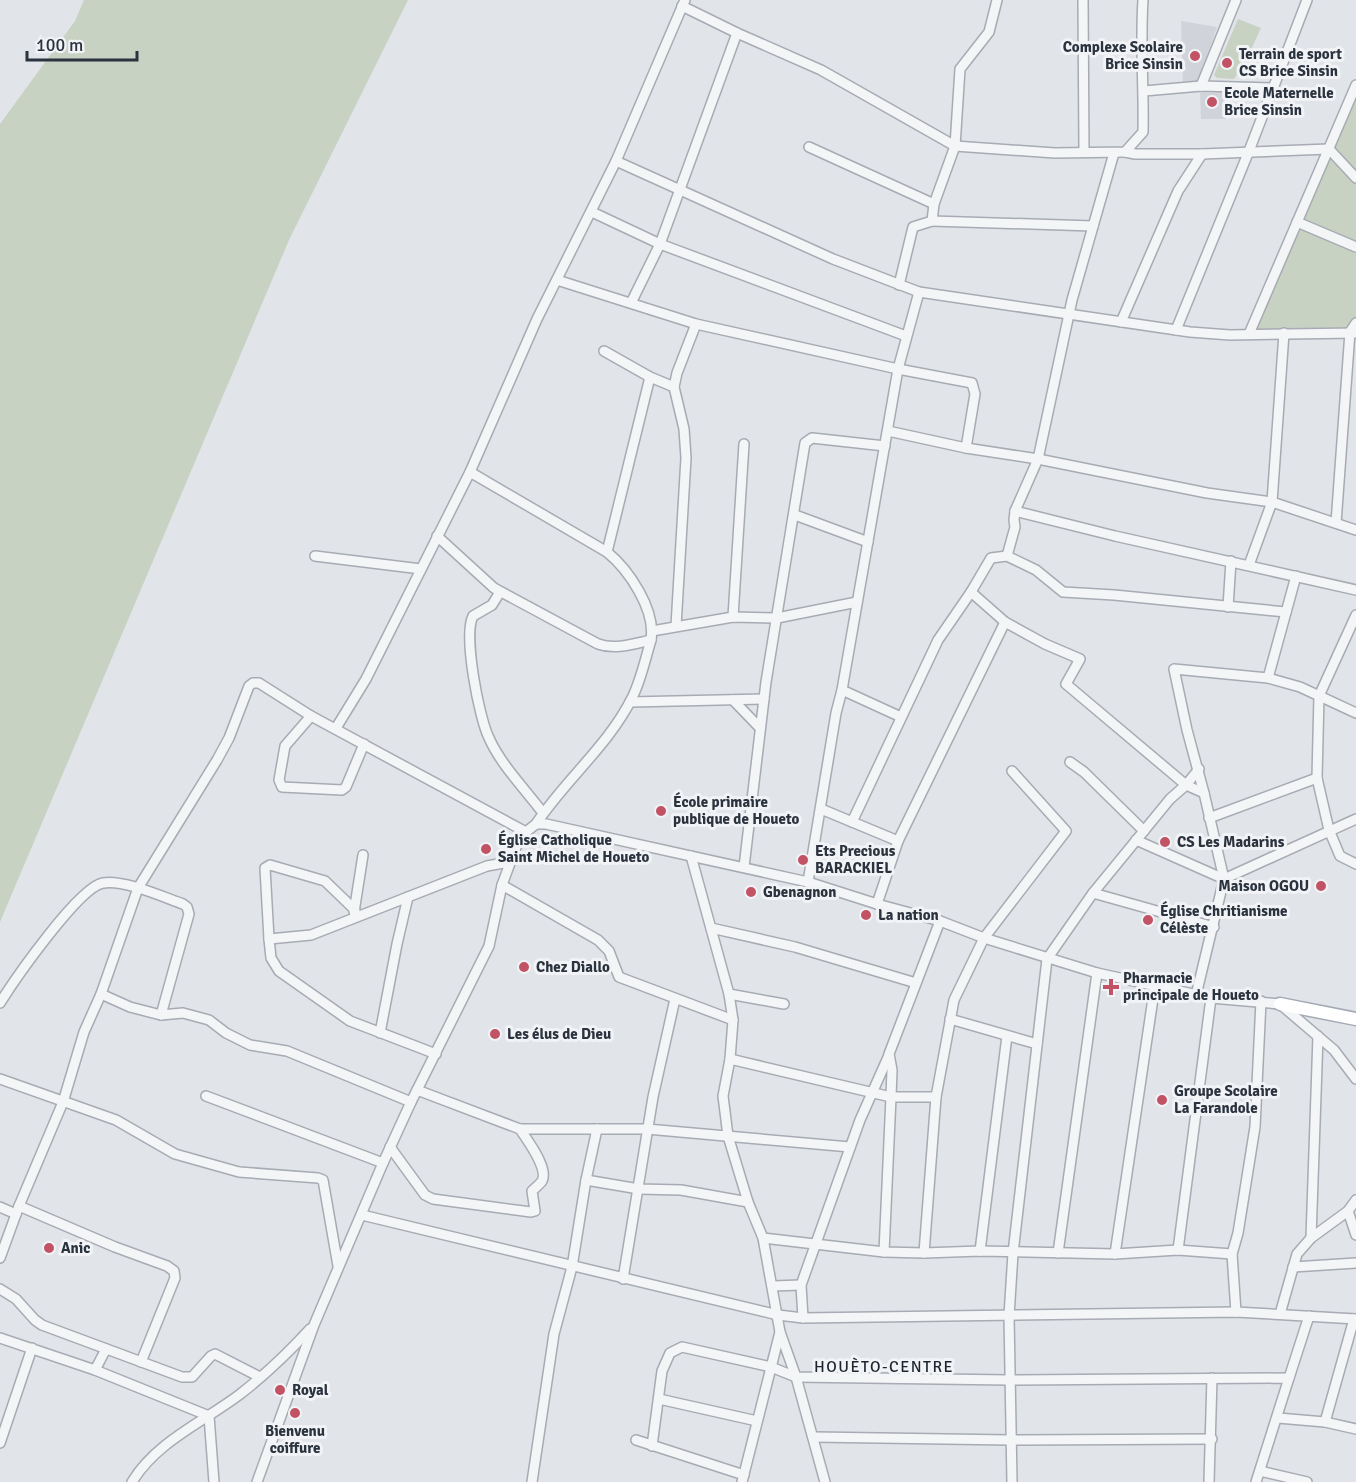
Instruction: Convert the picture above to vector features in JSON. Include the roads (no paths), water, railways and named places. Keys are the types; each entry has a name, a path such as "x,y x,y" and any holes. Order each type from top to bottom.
{"main road":[{"path":"1280,1004 1356,1019"}],"street":[{"path":"932,221 934,204 955,146 960,69 986,39 996,0"},
{"path":"1083,0 1084,152"},
{"path":"1125,152 1143,132 1144,91 1140,38 1143,0"},
{"path":"1200,86 1236,0"},
{"path":"1176,330 1250,151 1307,0"},
{"path":"336,728 366,679 470,472 537,319 616,161 684,3 737,33 821,70 955,146 1055,153 1125,152 1135,154 1329,149 1356,178"},
{"path":"631,303 660,244 737,33"},
{"path":"1249,334 1356,85"},
{"path":"1144,91 1200,86 1274,88"},
{"path":"809,147 934,204"},
{"path":"1007,556 1015,527 1016,511 1038,459 1068,314 1114,153"},
{"path":"1121,322 1178,191 1202,154"},
{"path":"616,161 833,259 919,292 1176,330 1230,334 1353,333"},
{"path":"592,212 660,244 906,336"},
{"path":"899,285 913,227 932,221 1094,226"},
{"path":"1297,222 1356,247"},
{"path":"557,280 696,324 972,383 975,394 966,448"},
{"path":"808,882 898,369 919,292"},
{"path":"1335,523 1353,333 1356,322"},
{"path":"676,626 686,458 684,429 674,387 696,324"},
{"path":"1249,565 1272,502 1284,333"},
{"path":"604,351 650,377 674,387"},
{"path":"607,552 650,377"},
{"path":"888,431 966,448 1038,459 1207,493 1272,502 1356,530"},
{"path":"744,867 764,699 807,440 812,438 885,446"},
{"path":"734,617 744,444"},
{"path":"257,1482 314,1325 383,1163 411,1101 489,946 502,885 516,847 525,832 536,824 605,739 630,702 640,679 651,636 642,599 631,577 620,563 607,552 470,472"},
{"path":"1016,511 1115,536 1356,590"},
{"path":"795,515 868,542"},
{"path":"436,536 500,592 606,647 651,636 676,626 734,617 777,618 857,602"},
{"path":"315,556 421,568"},
{"path":"852,822 938,640 991,558 1007,556 1036,570 1063,592 1286,612"},
{"path":"1228,607 1231,561"},
{"path":"1268,678 1296,576"},
{"path":"500,592 494,602 471,619 469,645 477,692 488,736 498,755 543,813"},
{"path":"971,592 1005,622 1045,644 1080,659 1066,684 1186,785 1204,793"},
{"path":"1356,615 1352,637 1319,696 1317,778 1329,830 1340,856 1356,864"},
{"path":"878,904 898,841 1005,622"},
{"path":"1196,995 1224,879 1199,769 1186,730 1174,669 1268,678 1300,687 1356,714"},
{"path":"0,1258 17,1210 63,1102 84,1032 101,994 138,888 217,760 229,738 249,686 259,683 311,716 525,832"},
{"path":"842,690 901,717"},
{"path":"630,702 764,699"},
{"path":"733,700 760,728"},
{"path":"311,716 285,746 279,780 282,787 342,790 346,787 364,744"},
{"path":"1070,762 1084,772 1144,831"},
{"path":"1012,1482 1009,1316 1013,1253 1047,959 1093,892 1170,799 1199,769"},
{"path":"924,1253 936,1097 954,1000 984,938 1066,831 1012,771"},
{"path":"1209,818 1317,778"},
{"path":"821,809 898,841"},
{"path":"1136,840 1224,879 1356,819"},
{"path":"536,824 546,824 808,882 940,921 1047,959 1097,973 1211,998 1280,1004 1334,1050 1356,1079"},
{"path":"354,915 363,855"},
{"path":"691,856 729,994 733,1020 730,1059 723,1096 728,1136 748,1202 763,1238 780,1332 796,1377 825,1482"},
{"path":"269,939 311,935 354,915 487,866 510,862"},
{"path":"354,915 325,881 270,865 265,868 269,939 272,958 279,971 350,1021 436,1054"},
{"path":"0,1003 82,895 100,883 108,882 138,888 187,907 189,914 160,1015"},
{"path":"502,885 598,940 609,951 619,977 733,1020"},
{"path":"1093,892 1214,927"},
{"path":"380,1033 408,897"},
{"path":"803,1318 801,1285 850,1147 889,1054 940,921"},
{"path":"711,928 795,947 916,983"},
{"path":"1058,1253 1097,973"},
{"path":"1115,1254 1155,985"},
{"path":"101,994 130,1007 160,1015 183,1013 209,1020 225,1033 250,1045 287,1051 411,1101"},
{"path":"729,994 784,1004"},
{"path":"1178,1250 1211,998"},
{"path":"623,1279 647,1129 675,999"},
{"path":"1236,1312 1232,1254 1238,1233 1255,1127 1261,1001"},
{"path":"950,1019 1037,1044"},
{"path":"980,1251 1007,1036"},
{"path":"1311,1238 1318,1036"},
{"path":"884,1251 892,1070 889,1054"},
{"path":"730,1059 891,1097 936,1097"},
{"path":"0,1079 116,1120 175,1154 239,1172 323,1180 339,1267"},
{"path":"417,1090 520,1129 647,1129 850,1147"},
{"path":"206,1096 383,1163"},
{"path":"390,1147 425,1195 444,1201 531,1212 536,1208 532,1191 542,1182 543,1171 539,1158 520,1129"},
{"path":"532,1482 554,1334 572,1267 597,1129"},
{"path":"586,1180 639,1189 681,1190 748,1202"},
{"path":"1280,1314 1297,1254 1311,1238 1348,1210 1356,1200"},
{"path":"0,1207 17,1210 167,1266 174,1271 175,1278 141,1362"},
{"path":"1348,1210 1356,1236"},
{"path":"362,1215 623,1279 778,1315 803,1318 1236,1312 1355,1319 1325,1422"},
{"path":"763,1238 924,1253 980,1251 1115,1254 1178,1250 1232,1254"},
{"path":"1293,1267 1356,1263"},
{"path":"773,1286 801,1285"},
{"path":"0,1289 16,1299 42,1325 187,1378 192,1377 215,1354 260,1377"},
{"path":"1256,1482 1309,1316"},
{"path":"132,1482 149,1459 165,1445 239,1395 286,1355 314,1325"},
{"path":"636,1440 743,1478 780,1332"},
{"path":"0,1338 95,1370 209,1416"},
{"path":"652,1446 662,1371 670,1353 682,1347 771,1367 796,1377 1009,1380 1289,1378"},
{"path":"0,1443 32,1348"},
{"path":"95,1370 106,1349"},
{"path":"1209,1482 1212,1378"},
{"path":"659,1399 757,1421"},
{"path":"209,1416 214,1482"},
{"path":"1278,1418 1325,1422 1356,1429"},
{"path":"814,1437 1010,1440 1212,1438"},
{"path":"1260,1471 1307,1482"}],"place":[{"name":"Complexe Scolaire Brice Sinsin","path":"1195,56"},
{"name":"Terrain de sport CS Brice Sinsin","path":"1227,63"},
{"name":"Ecole Maternelle Brice Sinsin","path":"1212,102"},
{"name":"École primaire publique de Houeto","path":"661,811"},
{"name":"CS Les Madarins","path":"1165,842"},
{"name":"Église Catholique Saint Michel de Houeto","path":"486,849"},
{"name":"Ets Precious BARACKIEL","path":"803,860"},
{"name":"Maison OGOU","path":"1321,886"},
{"name":"Gbenagnon","path":"751,892"},
{"name":"La nation","path":"866,915"},
{"name":"Église Chritianisme Célèste","path":"1148,920"},
{"name":"Chez Diallo","path":"524,967"},
{"name":"Pharmacie principale de Houeto","path":"1111,987"},
{"name":"Les élus de Dieu","path":"495,1034"},
{"name":"Groupe Scolaire La Farandole","path":"1162,1100"},
{"name":"Anic","path":"49,1248"},
{"name":"Royal","path":"280,1390"},
{"name":"Bienvenu coiffure","path":"295,1413"}],"district":[{"name":"HOUÈTO-CENTRE","path":"884,1366"}]}
